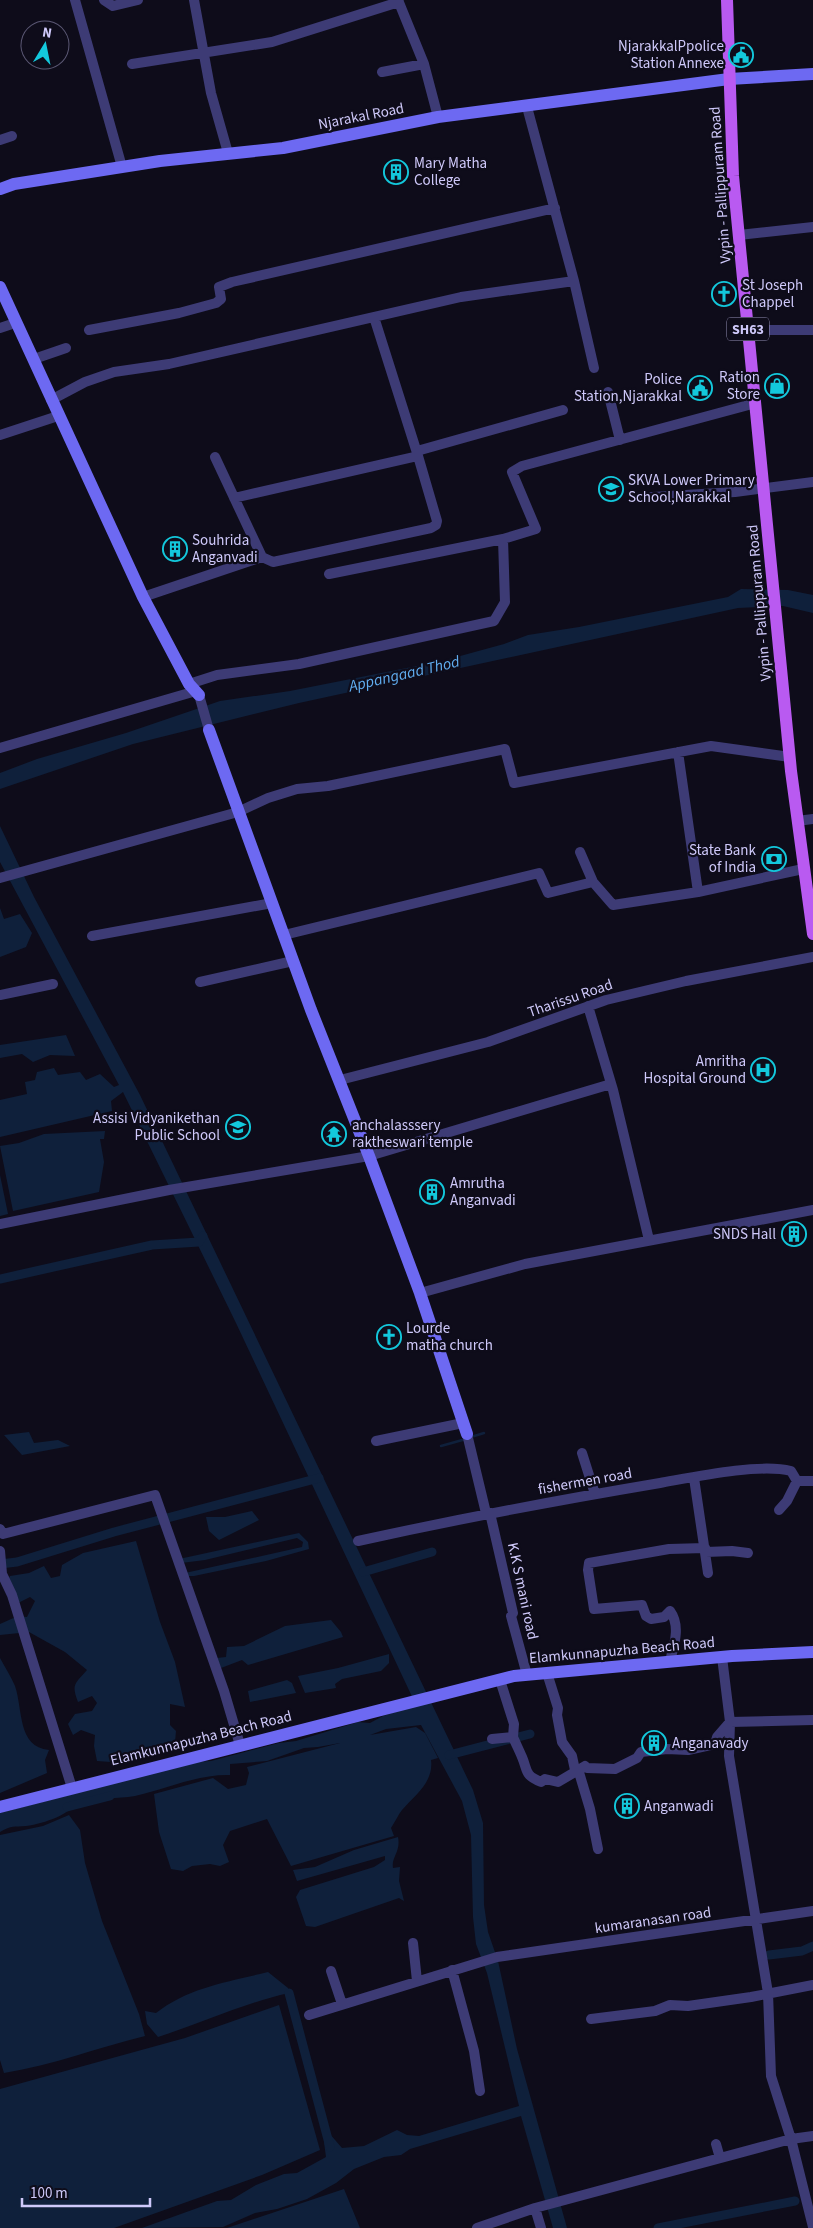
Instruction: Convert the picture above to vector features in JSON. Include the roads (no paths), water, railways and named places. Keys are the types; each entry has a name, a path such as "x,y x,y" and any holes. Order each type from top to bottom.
{"main road":[{"name":"Vypin - Pallippuram Road","path":"727,0 733,176 790,757 803,869 811,911 813,934"},
{"name":"Njarakal Road","path":"0,189 14,184 122,167 283,148 438,117 729,79 813,74"},
{"path":"0,287 143,597 194,690"},
{"path":"209,730 293,961 420,1293 467,1433"},
{"name":"Elamkunnapuzha Beach Road","path":"0,1807 500,1680 527,1675 722,1657 813,1652"}],"street":[{"path":"75,0 122,167"},
{"path":"104,0 113,6 138,0"},
{"path":"194,0 211,93 228,153"},
{"path":"132,64 272,42 399,1 424,64 438,117"},
{"path":"382,72 424,64"},
{"path":"527,106 574,281 594,368"},
{"path":"0,140 12,136"},
{"path":"89,330 179,313 216,303 221,299 219,287 232,282 555,208"},
{"path":"739,235 813,227"},
{"path":"51,400 85,382 114,372 169,364 461,297 574,281"},
{"path":"215,457 262,557 273,562 431,528 436,525 437,521 418,453 374,318"},
{"path":"0,328 15,323"},
{"path":"749,333 766,330 813,330"},
{"path":"34,359 66,348"},
{"path":"608,392 620,440"},
{"path":"329,574 502,539 536,529 512,472 522,466 756,403"},
{"path":"234,498 418,453 563,410"},
{"path":"0,435 58,416"},
{"path":"636,498 764,489 813,482"},
{"path":"0,748 194,690 217,675 299,664 494,621 505,602 502,539"},
{"path":"143,597 262,557"},
{"path":"194,690 209,730"},
{"path":"3,877 238,812 268,798 297,790 328,786 505,749 514,783 711,746 790,757"},
{"path":"678,752 698,892"},
{"path":"797,821 813,819"},
{"path":"580,852 593,882 613,905 698,892 803,869"},
{"path":"284,935 539,873 548,893 593,882"},
{"path":"92,936 272,903"},
{"name":"Tharissu Road","path":"340,1080 488,1042 588,1006 686,981 813,957"},
{"path":"200,982 293,961"},
{"path":"0,995 53,984"},
{"path":"588,1006 611,1084 649,1240"},
{"path":"0,1224 169,1190 369,1156 611,1084"},
{"path":"420,1293 525,1264 813,1210"},
{"path":"376,1441 467,1433"},
{"name":"K.K S mani road","path":"467,1433 508,1583 513,1613 511,1616 527,1675"},
{"path":"582,1453 595,1494"},
{"name":"fishermen road","path":"358,1541 488,1513 694,1478 780,1468 791,1472 797,1481"},
{"path":"694,1478 708,1573"},
{"path":"779,1510 787,1502 797,1481 813,1481"},
{"path":"72,1788 12,1595 2,1574 0,1551 2,1532 155,1495 224,1691 240,1745"},
{"path":"670,1662 675,1644 676,1627 674,1617 670,1611 664,1616 651,1619 646,1616 642,1605 594,1609 588,1570 589,1562 669,1549 748,1553"},
{"path":"722,1657 730,1722 730,1756 768,1993 770,2076 792,2139 813,2227"},
{"path":"547,1673 558,1708 557,1714 562,1742 572,1756 577,1770 590,1809 598,1849"},
{"path":"500,1680 514,1724 514,1739 524,1761 524,1767 532,1779 540,1782 545,1779 558,1782 585,1766 587,1768 615,1768 637,1758 641,1752 657,1749 688,1750 715,1744 717,1737 730,1722 813,1720"},
{"path":"492,1739 514,1739"},
{"name":"kumaranasan road","path":"452,1970 498,1957 755,1921 813,1911"},
{"path":"413,1943 417,1981"},
{"path":"309,2015 452,1970 474,2051 480,2091"},
{"path":"331,1971 342,2004"},
{"path":"590,2019 654,2011 670,2005 688,2006 750,1998 813,1985"},
{"path":"477,2228 546,2204 561,2202 792,2139 813,2136"},
{"path":"716,2144 720,2158"},
{"path":"535,2208 541,2228"}],"water":[{"name":"Appangaad Thod","path":"741,589 788,590 813,595 813,613 783,606 738,608 299,703 133,744 0,789 0,773 37,759 126,733 220,701 290,691 442,661 504,644 528,635 579,627 728,597"},
{"path":"0,826 34,897 140,1095 473,1790 483,1823 484,1905 488,1932 498,1961 517,2049 567,2228 553,2228 521,2116 410,2149 401,2155 384,2157 354,2169 336,2183 307,2199 277,2209 255,2213 223,2227 142,2228 217,2201 231,2200 256,2185 284,2174 297,2173 326,2157 324,2142 329,2133 342,2148 364,2146 397,2130 407,2135 419,2136 519,2106 487,1973 476,1944 473,1917 471,1835 462,1801 421,1725 386,1729 370,1735 416,1727 425,1733 438,1758 431,1760 430,1775 427,1782 402,1810 391,1828 394,1836 291,1866 267,1819 230,1831 223,1845 229,1862 220,1866 210,1864 192,1866 183,1871 171,1869 159,1832 154,1794 213,1778 228,1789 246,1785 249,1773 247,1767 340,1743 304,1748 267,1761 230,1764 230,1775 194,1779 135,1796 81,1799 64,1814 34,1825 10,1827 0,1832 0,1813 195,1762 211,1761 279,1743 296,1741 358,1722 370,1723 383,1716 416,1705 236,1323 123,1092 111,1101 112,1111 0,1137 0,1100 27,1094 25,1082 35,1080 37,1072 54,1068 58,1075 80,1072 86,1080 100,1074 114,1087 119,1085 0,862"},
{"path":"0,908 4,919 20,914 32,933 26,947 0,957"},
{"path":"66,1035 75,1056 50,1055 33,1062 22,1054 0,1058 0,1045"},
{"path":"105,1131 104,1139 100,1139 104,1162 99,1192 13,1211 0,1146 19,1143 44,1134"},
{"path":"0,1175 8,1214 0,1216"},
{"path":"29,1432 34,1443 58,1440 70,1446 22,1455 4,1435"},
{"path":"252,1511 259,1520 219,1540 209,1531 206,1517 225,1517"},
{"path":"299,1533 308,1542 309,1549 266,1561 194,1576 185,1576 185,1573 302,1547 303,1542 297,1538 205,1560 181,1563 179,1559"},
{"path":"136,1541 160,1622 175,1662 185,1707 170,1704 170,1725 176,1731 175,1742 140,1754 118,1766 111,1762 97,1761 94,1746 95,1735 81,1730 73,1735 68,1724 75,1714 92,1711 97,1703 92,1696 78,1702 76,1696 75,1685 87,1670 65,1652 29,1632 0,1635 0,1624 18,1616 27,1617 35,1601 30,1597 12,1606 7,1582 10,1576 29,1573 44,1566 51,1578 60,1576 62,1565 83,1553"},
{"path":"331,1620 343,1637 248,1665 242,1660 221,1668 217,1658 226,1657 227,1647 244,1646 285,1626"},
{"path":"389,1654 389,1663 381,1671 342,1679 335,1684 336,1688 305,1693 298,1676 338,1668"},
{"path":"0,1658 15,1686 26,1734 31,1742 49,1750 45,1760 47,1773 0,1793"},
{"path":"287,1680 292,1683 296,1693 250,1702 248,1691"},
{"path":"69,1815 80,1830 85,1863 102,1921 139,2014 145,2036 40,2066 4,2073 0,2060 0,1835 43,1826"},
{"path":"398,1837 399,1842 393,1861 393,1868 400,1867 399,1881 404,1901 399,1898 315,1927 306,1926 296,1897 300,1890 374,1867 385,1860 385,1856 297,1881 293,1870 315,1867 354,1850"},
{"path":"268,1972 288,1988 289,1993 256,2002 158,2037 147,2024 145,2011 156,2013 195,1991"},
{"path":"279,2005 320,2150 262,2175 114,2228 0,2228 0,2089 185,2038"},
{"path":"344,2189 360,2228 227,2228"}],"waterway":[{"path":"0,1279 152,1245 199,1242 203,1236"},
{"path":"471,1437 484,1433"},
{"path":"441,1446 466,1439"},
{"path":"0,1564 17,1562 114,1532 319,1478"},
{"path":"363,1572 432,1552"},
{"path":"449,1755 530,1734"},
{"path":"67,1807 110,1796"},
{"path":"769,1955 802,1951 813,1946"},
{"path":"289,1993 330,2147"},
{"path":"658,2228 795,2201"}],"place":[{"name":"NjarakkalPpolice Station Annexe","path":"741,55"},
{"name":"Mary Matha College","path":"396,172"},
{"name":"St Joseph Chappel","path":"724,294"},
{"name":"Ration Store","path":"777,386"},
{"name":"Police Station,Njarakkal","path":"700,388"},
{"name":"SKVA Lower Primary School,Narakkal","path":"611,489"},
{"name":"Souhrida Anganvadi","path":"175,549"},
{"name":"State Bank of India","path":"774,859"},
{"name":"Amritha Hospital Ground","path":"763,1070"},
{"name":"Assisi Vidyanikethan Public School","path":"238,1127"},
{"name":"anchalasssery raktheswari temple","path":"334,1134"},
{"name":"Amrutha Anganvadi","path":"432,1192"},
{"name":"SNDS Hall","path":"794,1234"},
{"name":"Lourde matha church","path":"389,1337"},
{"name":"Anganavady","path":"654,1743"},
{"name":"Anganwadi","path":"627,1806"}]}
